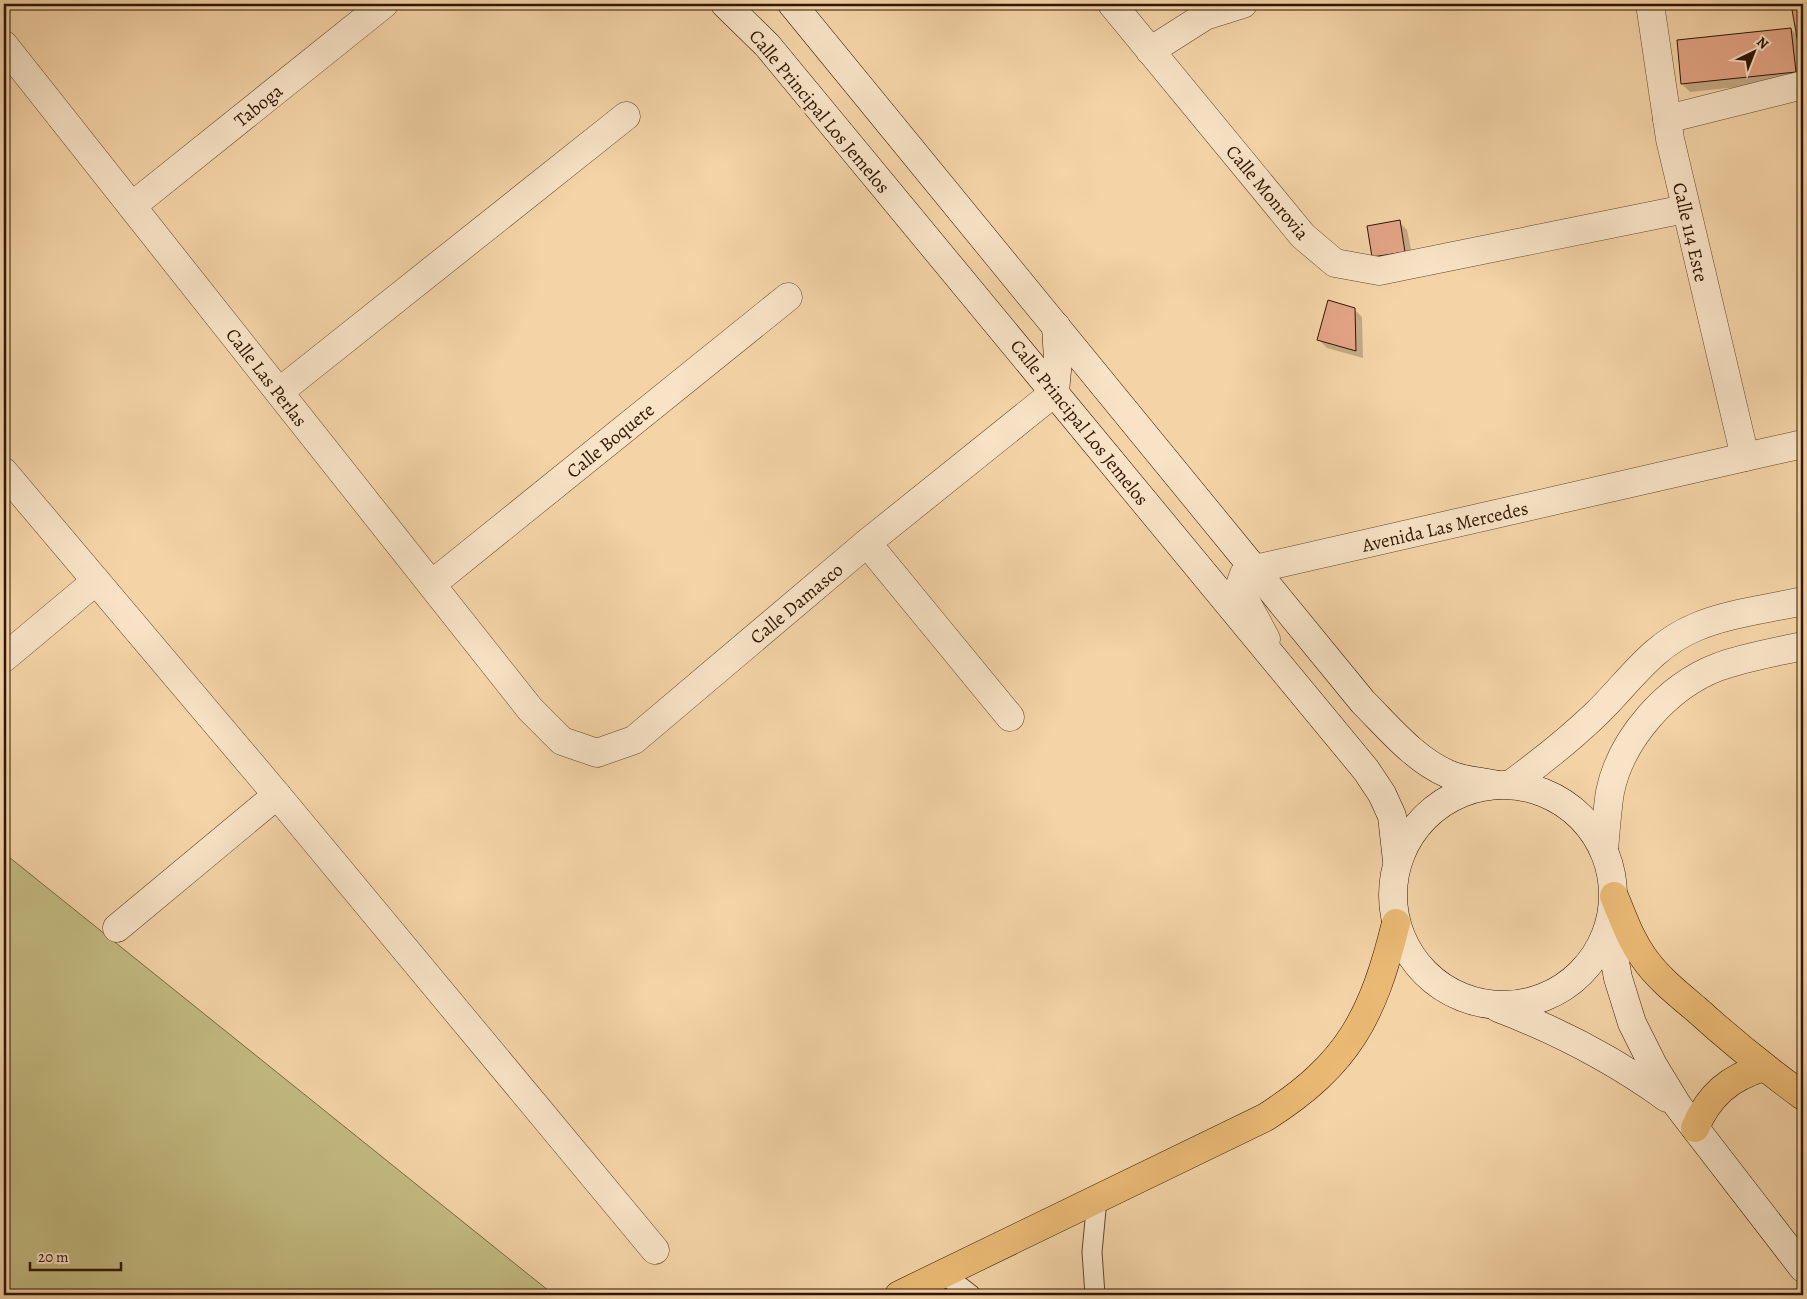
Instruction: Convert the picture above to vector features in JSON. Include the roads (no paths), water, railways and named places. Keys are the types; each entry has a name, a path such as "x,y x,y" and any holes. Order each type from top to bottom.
{"highway":[{"path":"1614,896 1627,930 1645,959 1680,996 1764,1067 1803,1096"},
{"path":"899,1295 1266,1117 1300,1095 1340,1055 1370,1007 1384,970 1396,923"},
{"path":"1695,1128 1702,1110 1728,1082 1745,1073 1764,1067"}],"street":[{"name":"Taboga","path":"132,206 384,4"},
{"name":"Calle Principal Los Jemelos","path":"725,4 767,45 1366,770 1382,794 1392,816 1397,861"},
{"path":"792,4 1363,702 1401,741 1424,760 1449,775 1542,792 1556,798 1575,811 1592,828 1604,849 1613,880 1614,896 1609,931 1618,978 1632,1023 1653,1065 1678,1106 1803,1268"},
{"name":"Calle Monrovia","path":"1112,4 1303,236 1335,263 1379,271 1686,209"},
{"path":"1150,51 1205,16 1243,4"},
{"name":"Calle 114 Este","path":"1650,4 1667,119 1686,209 1745,457"},
{"name":"Calle Las Perlas","path":"4,45 530,708"},
{"path":"1667,119 1803,85"},
{"path":"279,392 626,116"},
{"name":"Calle Boquete","path":"432,584 788,296"},
{"path":"1056,326 1058,360 1055,392 1086,391 1116,399"},
{"name":"Calle Damasco","path":"530,708 562,741 597,753 634,740 867,543 1055,392"},
{"name":"Avenida Las Mercedes","path":"1255,569 1803,444"},
{"path":"4,472 277,795 655,1250"},
{"path":"1161,521 1182,524 1190,519 1196,511 1197,499"},
{"path":"867,543 1010,717"},
{"path":"1255,569 1244,574 1240,584 1243,596 1280,664"},
{"path":"4,658 96,581"},
{"path":"1678,1106 1635,1075 1589,1048 1542,1025 1492,1006 1466,1000 1442,988 1428,976 1406,948 1396,923 1392,892 1397,861 1412,831 1435,807 1464,791 1504,785 1556,751 1598,712 1646,658 1666,643 1695,627 1720,619 1803,602"},
{"path":"1604,849 1610,791 1621,762 1633,738 1669,697 1696,677 1719,667 1803,646"},
{"path":"117,928 277,795"},
{"path":"1492,1006 1522,1005 1550,996 1576,980 1595,958 1609,931"}],"lane":[{"path":"1095,1295 1092,1252 1097,1199"},
{"path":"944,1274 970,1295"}]}
